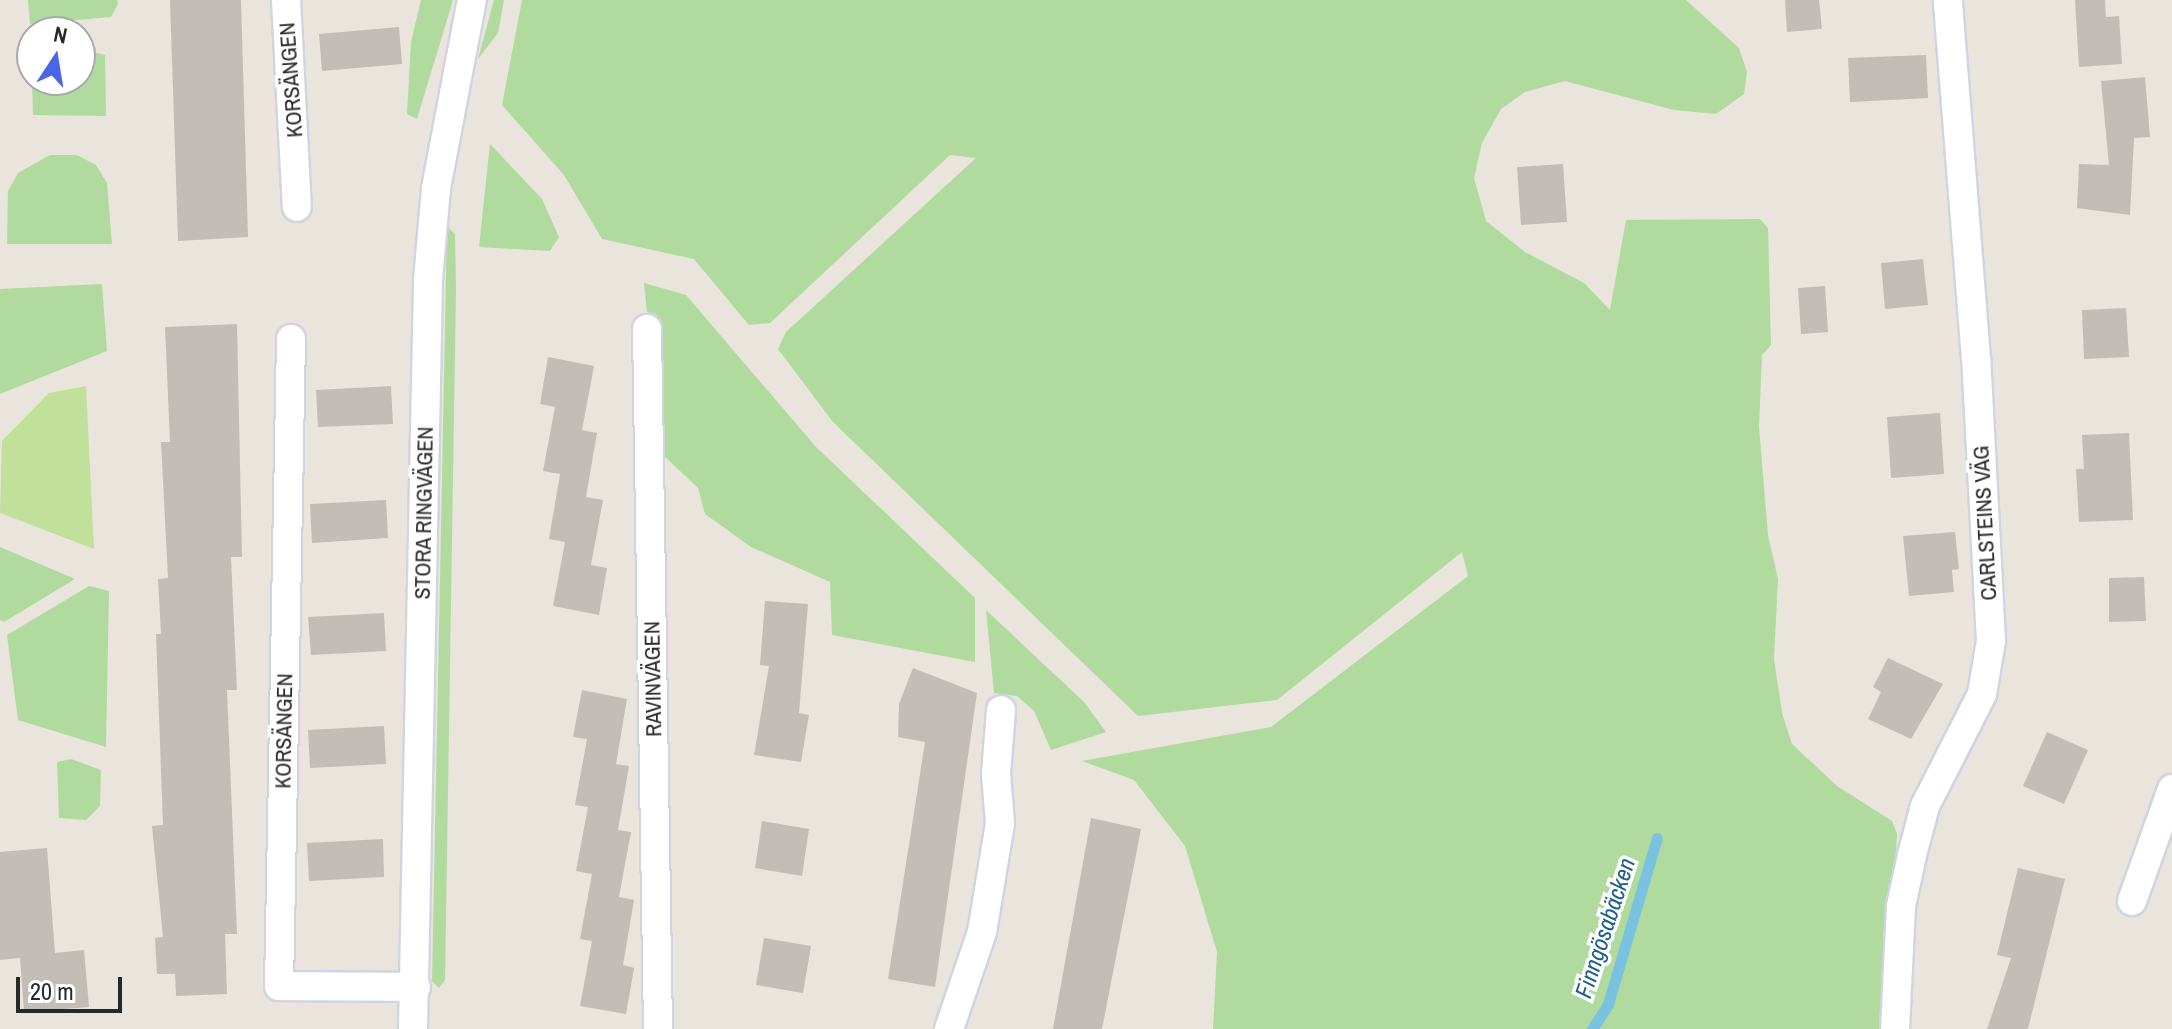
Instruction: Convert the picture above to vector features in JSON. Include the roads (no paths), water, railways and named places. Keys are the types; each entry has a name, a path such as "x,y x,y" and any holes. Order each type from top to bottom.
{"street":[{"name":"KORSÄNGEN","path":"286,0 297,207"},
{"name":"STORA RINGVÄGEN","path":"413,1029 428,280 436,188 472,0"},
{"name":"CARLSTEINS VÄG","path":"1895,1029 1901,906 1912,855 1925,806 1982,694 1991,641 1976,359 1948,0"},
{"name":"RAVINVÄGEN","path":"647,329 658,1029"},
{"name":"KORSÄNGEN","path":"291,339 279,986 416,987"},
{"path":"949,1029 978,948 995,853 1001,710"},
{"path":"2132,901 2172,789"}],"waterway":[{"name":"Finngösabäcken","path":"1592,1029 1608,1004 1657,838"}]}
